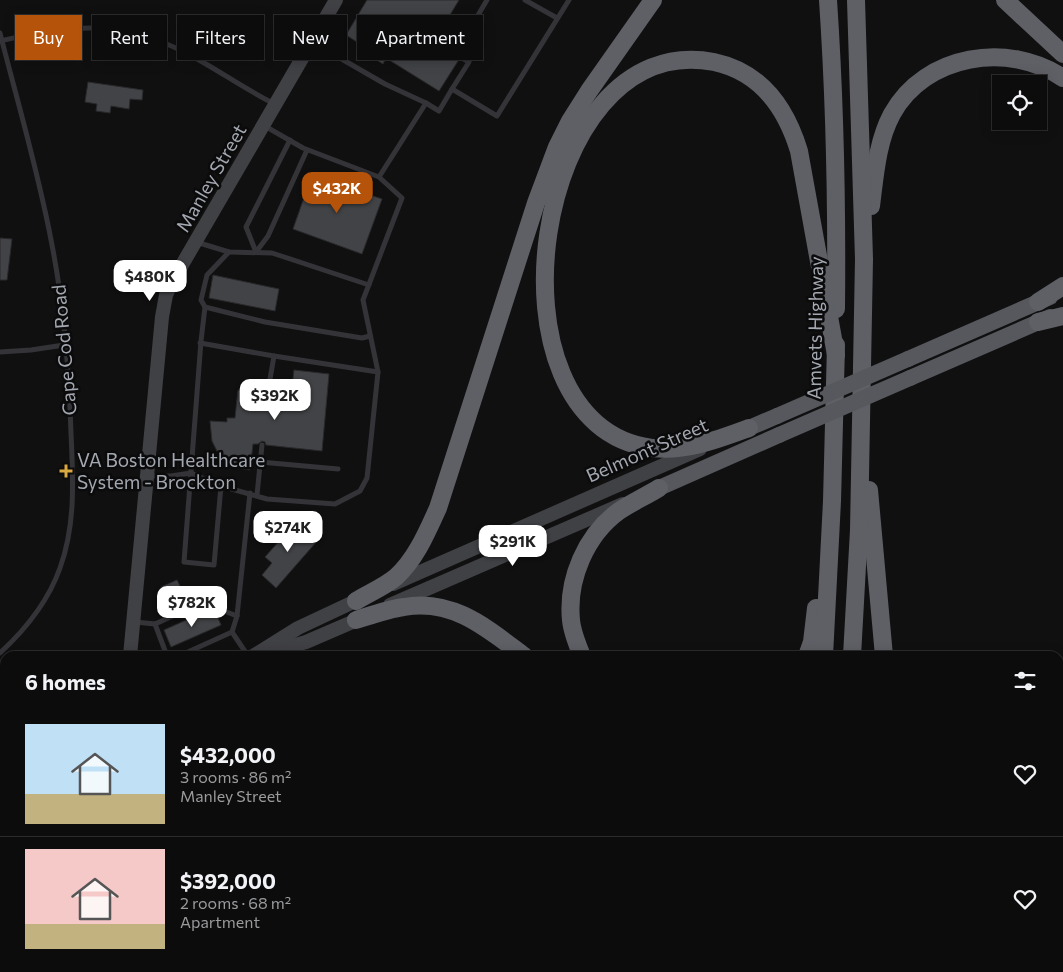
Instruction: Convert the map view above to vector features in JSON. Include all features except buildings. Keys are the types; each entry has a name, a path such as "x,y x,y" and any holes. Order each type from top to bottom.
{"highway":[{"path":"356,601 395,577 413,557 425,537 438,508 533,212 557,147 589,90 653,0"},
{"name":"Amvets Highway","path":"824,651 832,502 836,355 836,155 828,0"},
{"path":"852,651 859,530 864,259 856,0"},
{"path":"1005,0 1063,54"},
{"path":"864,259 878,156 884,133 892,113 916,86 946,66 963,60 994,56 1022,60 1040,66 1063,78"},
{"path":"749,428 718,439 678,448 650,448 609,431 590,416 578,404 568,388 561,370 549,328 544,281 546,246 554,207 568,164 585,128 596,111 623,83 638,72 673,61 707,61 737,69 750,76 773,96 789,122 799,151 836,355"},
{"path":"1038,302 1063,286"},
{"name":"Belmont Street","path":"749,428 1063,291"},
{"name":"Belmont Street","path":"659,488 1063,311"},
{"path":"1038,322 1063,316"},
{"path":"862,407 884,651"},
{"path":"580,651 571,621 570,605 575,574 582,557 598,532 619,512 659,488"},
{"path":"809,651 812,642 832,502"},
{"path":"356,620 404,607 423,605 441,607 458,612 479,622 517,651"}],"main road":[{"name":"Manley Street","path":"327,15 336,0"},
{"name":"Manley Street","path":"130,651 165,302 172,282 301,60"},
{"name":"Belmont Street","path":"261,651 298,628 356,601 749,428"},
{"name":"Belmont Street","path":"274,651 306,642 659,488"}],"lane":[{"path":"343,60 385,84 439,111 468,62 455,54 487,0"},
{"path":"526,0 557,18"},
{"path":"452,89 498,116 569,0"},
{"path":"1,41 54,30 82,27 107,28 133,33 155,39 185,53 275,104"},
{"name":"Cape Cod Road","path":"0,33 49,228 60,296 70,403 73,492 70,528 55,581 40,609 27,626 2,651"},
{"path":"379,177 426,103"},
{"path":"147,476 171,476 191,472 221,486 267,499 335,504 360,491 367,478 378,372 363,300 402,198 379,177 307,150 263,125"},
{"path":"256,252 246,227 290,140"},
{"path":"256,252 268,236 307,150"},
{"path":"196,241 229,252 272,253 369,285"},
{"path":"221,486 214,565 184,562 200,343 205,307 201,300 207,275 229,252"},
{"path":"205,307 265,322 362,338 370,336"},
{"path":"200,343 378,372"},
{"path":"0,352 64,345"},
{"path":"266,402 274,356"},
{"path":"258,496 262,445"},
{"path":"260,462 338,469"},
{"path":"190,651 232,632 237,616 250,493"},
{"path":"133,622 155,624 206,601 237,616"},
{"path":"155,624 165,651"},
{"path":"232,632 245,651"}],"place":[{"name":"VA Boston Healthcare System - Brockton","path":"66,471"}]}
